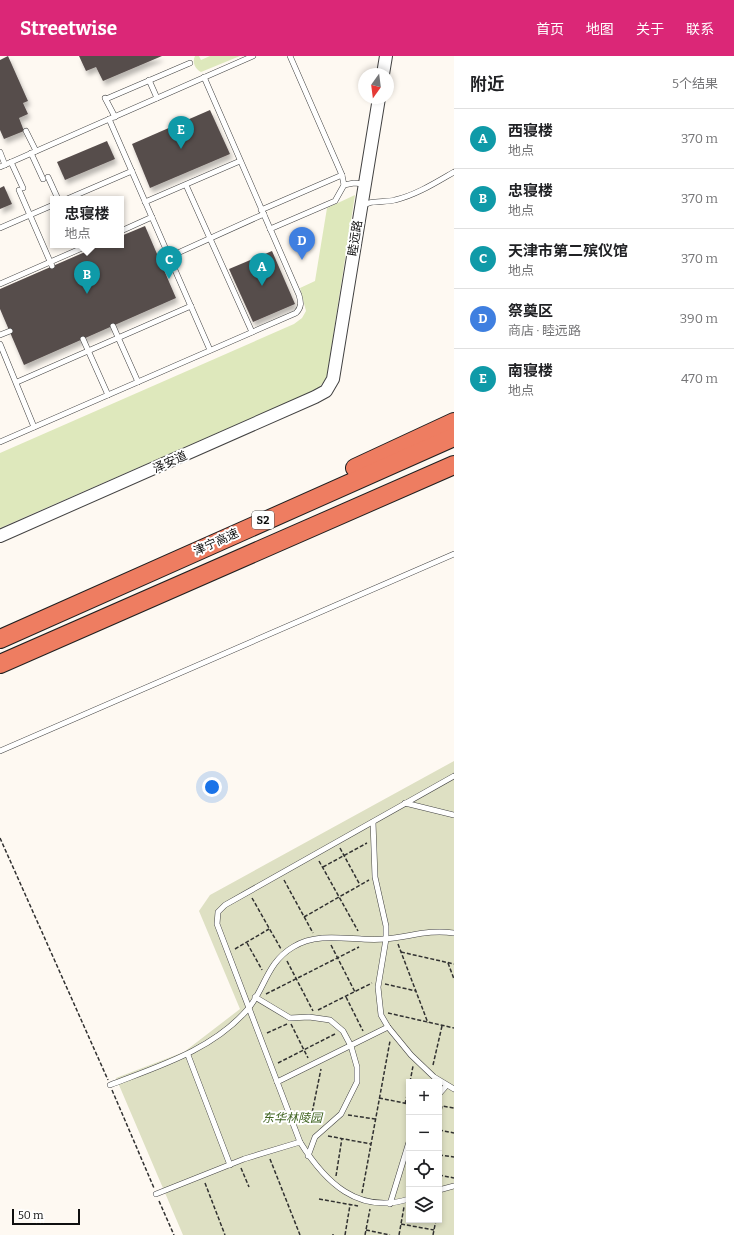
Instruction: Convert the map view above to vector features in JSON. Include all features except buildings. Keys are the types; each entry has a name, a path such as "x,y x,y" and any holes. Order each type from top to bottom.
{"highway":[{"path":"270,518 362,465 454,422"},
{"name":"津宁高速","path":"0,639 454,437"},
{"name":"津宁高速","path":"0,664 454,465"},
{"path":"347,513 454,472"}],"street":[{"path":"384,68 386,56"},
{"name":"睦远路","path":"333,379 377,104"},
{"name":"泽安道","path":"0,536 315,397 326,390 333,379"}],"lane":[{"path":"0,167 253,56"},
{"path":"270,229 335,201 344,185 342,175 290,56"},
{"path":"190,63 105,98 132,171 210,350"},
{"path":"0,442 296,313 301,305 299,295 204,77"},
{"path":"148,80 157,98"},
{"path":"26,131 46,178 56,196"},
{"path":"0,152 6,164"},
{"path":"145,202 240,161"},
{"path":"11,162 30,215 51,264"},
{"path":"344,185 354,183 363,186 365,194 371,199 388,199 417,189 454,168"},
{"path":"74,196 132,171"},
{"path":"360,211 368,203 394,201 454,172"},
{"path":"160,261 210,239 262,212 342,175"},
{"path":"186,185 252,332"},
{"path":"0,228 50,206"},
{"path":"124,230 152,217"},
{"path":"0,284 51,264 80,249"},
{"path":"17,382 191,306"},
{"path":"113,326 138,382"},
{"path":"0,335 10,331"},
{"path":"83,339 108,395"},
{"path":"0,344 17,382 34,427"},
{"path":"0,752 454,554"},
{"path":"406,1200 390,1204 371,1202 361,1199 334,1186 308,1156 300,1142 248,1009 217,924 218,912 225,905 454,776"},
{"path":"405,804 454,815"},
{"path":"373,822 376,877 386,926 386,939 379,981 380,1011 388,1028 415,1059 431,1075 446,1086 454,1089"},
{"path":"110,1085 188,1054 223,1031 248,1009 266,977 283,953 300,943 316,938 366,940 396,938 427,932 454,933"},
{"path":"256,996 284,1016 321,1018 337,1025 343,1031 351,1046 357,1067 357,1082 341,1114 318,1134 308,1156"},
{"path":"277,1082 388,1028"},
{"path":"188,1054 230,1165"},
{"path":"442,1091 446,1086"},
{"path":"156,1194 230,1165 300,1142"},
{"path":"390,1204 406,1151"},
{"path":"442,1189 454,1186"}],"path":[{"path":"0,838 110,1085 174,1235"},
{"path":"337,842 360,885"},
{"path":"323,867 368,842"},
{"path":"256,996 262,996 365,944 366,940 339,897 316,854"},
{"path":"281,874 316,938"},
{"path":"304,917 376,877"},
{"path":"248,892 270,929 314,1012 379,981 416,991"},
{"path":"228,953 270,929"},
{"path":"328,938 354,992"},
{"path":"396,938 428,1023"},
{"path":"247,943 266,977"},
{"path":"402,952 454,964"},
{"path":"448,963 454,979"},
{"path":"346,996 367,1038"},
{"path":"380,1011 454,1028"},
{"path":"259,1037 299,1018"},
{"path":"290,1022 312,1065"},
{"path":"431,1075 442,1026"},
{"path":"271,1066 343,1031"},
{"path":"361,1199 392,1032"},
{"path":"411,1079 415,1059"},
{"path":"311,1118 322,1060"},
{"path":"379,1098 406,1104"},
{"path":"440,1115 442,1106 454,1108"},
{"path":"341,1114 375,1120"},
{"path":"294,1115 327,1121"},
{"path":"442,1131 454,1133"},
{"path":"318,1134 371,1144"},
{"path":"334,1186 342,1138"},
{"path":"267,1152 300,1235"},
{"path":"442,1155 454,1157"},
{"path":"239,1162 249,1187"},
{"path":"202,1176 225,1235"},
{"path":"442,1176 454,1178"},
{"path":"365,1235 371,1202"},
{"path":"399,1235 406,1204"},
{"path":"345,1235 350,1205"},
{"path":"433,1235 435,1223"},
{"path":"401,1224 434,1230"},
{"path":"366,1230 390,1235"}],"green space":[{"path":"195,56 199,56 201,60 210,56 240,56 201,72 195,65"},
{"path":"355,195 327,375 318,389 0,528 0,453 294,324 302,318 306,311 300,288 315,281 327,208"},
{"name":"东华林陵园","path":"454,761 454,1235 183,1235 116,1078 184,1052 240,1009 199,911 210,895"}],"place":[{"name":"南寝楼","path":"181,149"},
{"name":"祭奠区","path":"302,260"},
{"name":"天津市第二殡仪馆","path":"169,279"},
{"name":"西寝楼","path":"262,286"},
{"name":"忠寝楼","path":"87,294"}]}
